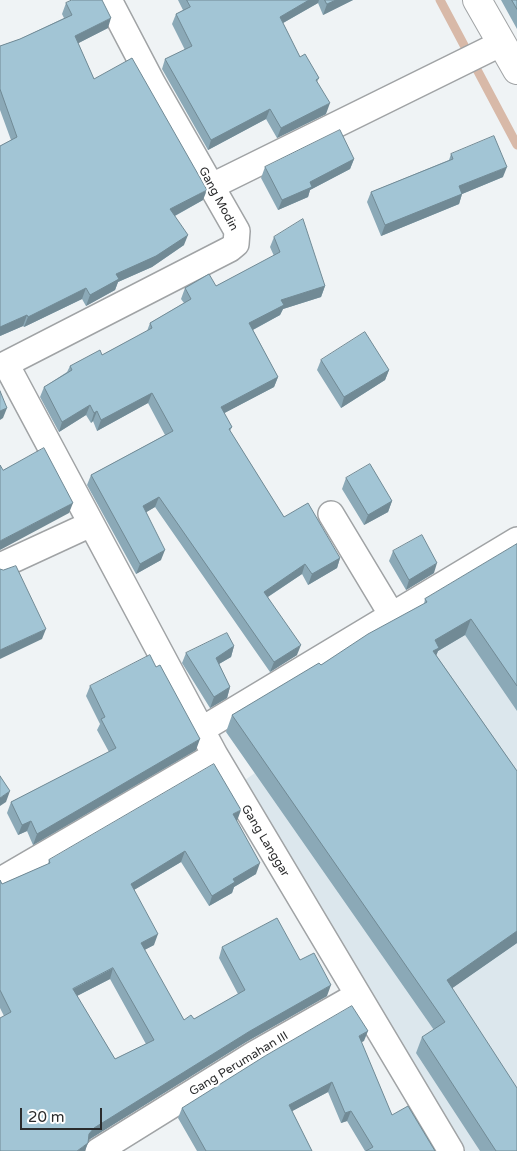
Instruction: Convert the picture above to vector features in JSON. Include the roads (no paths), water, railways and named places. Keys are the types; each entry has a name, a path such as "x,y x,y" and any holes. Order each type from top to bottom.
{"street":[{"name":"Gang Modin","path":"3,365 230,249 236,244 237,231 153,84 109,0"},
{"path":"477,0 494,46 517,70"},
{"path":"212,186 494,46"},
{"name":"Gang Langgar","path":"3,365 91,524 214,755 450,1151"},
{"path":"331,514 393,616"},
{"path":"0,566 91,524"},
{"path":"201,730 517,540"},
{"path":"6,876 214,755"},
{"name":"Gang Perumahan III","path":"98,1151 254,1054 356,996"}],"waterway":[{"path":"440,0 517,145"}]}
